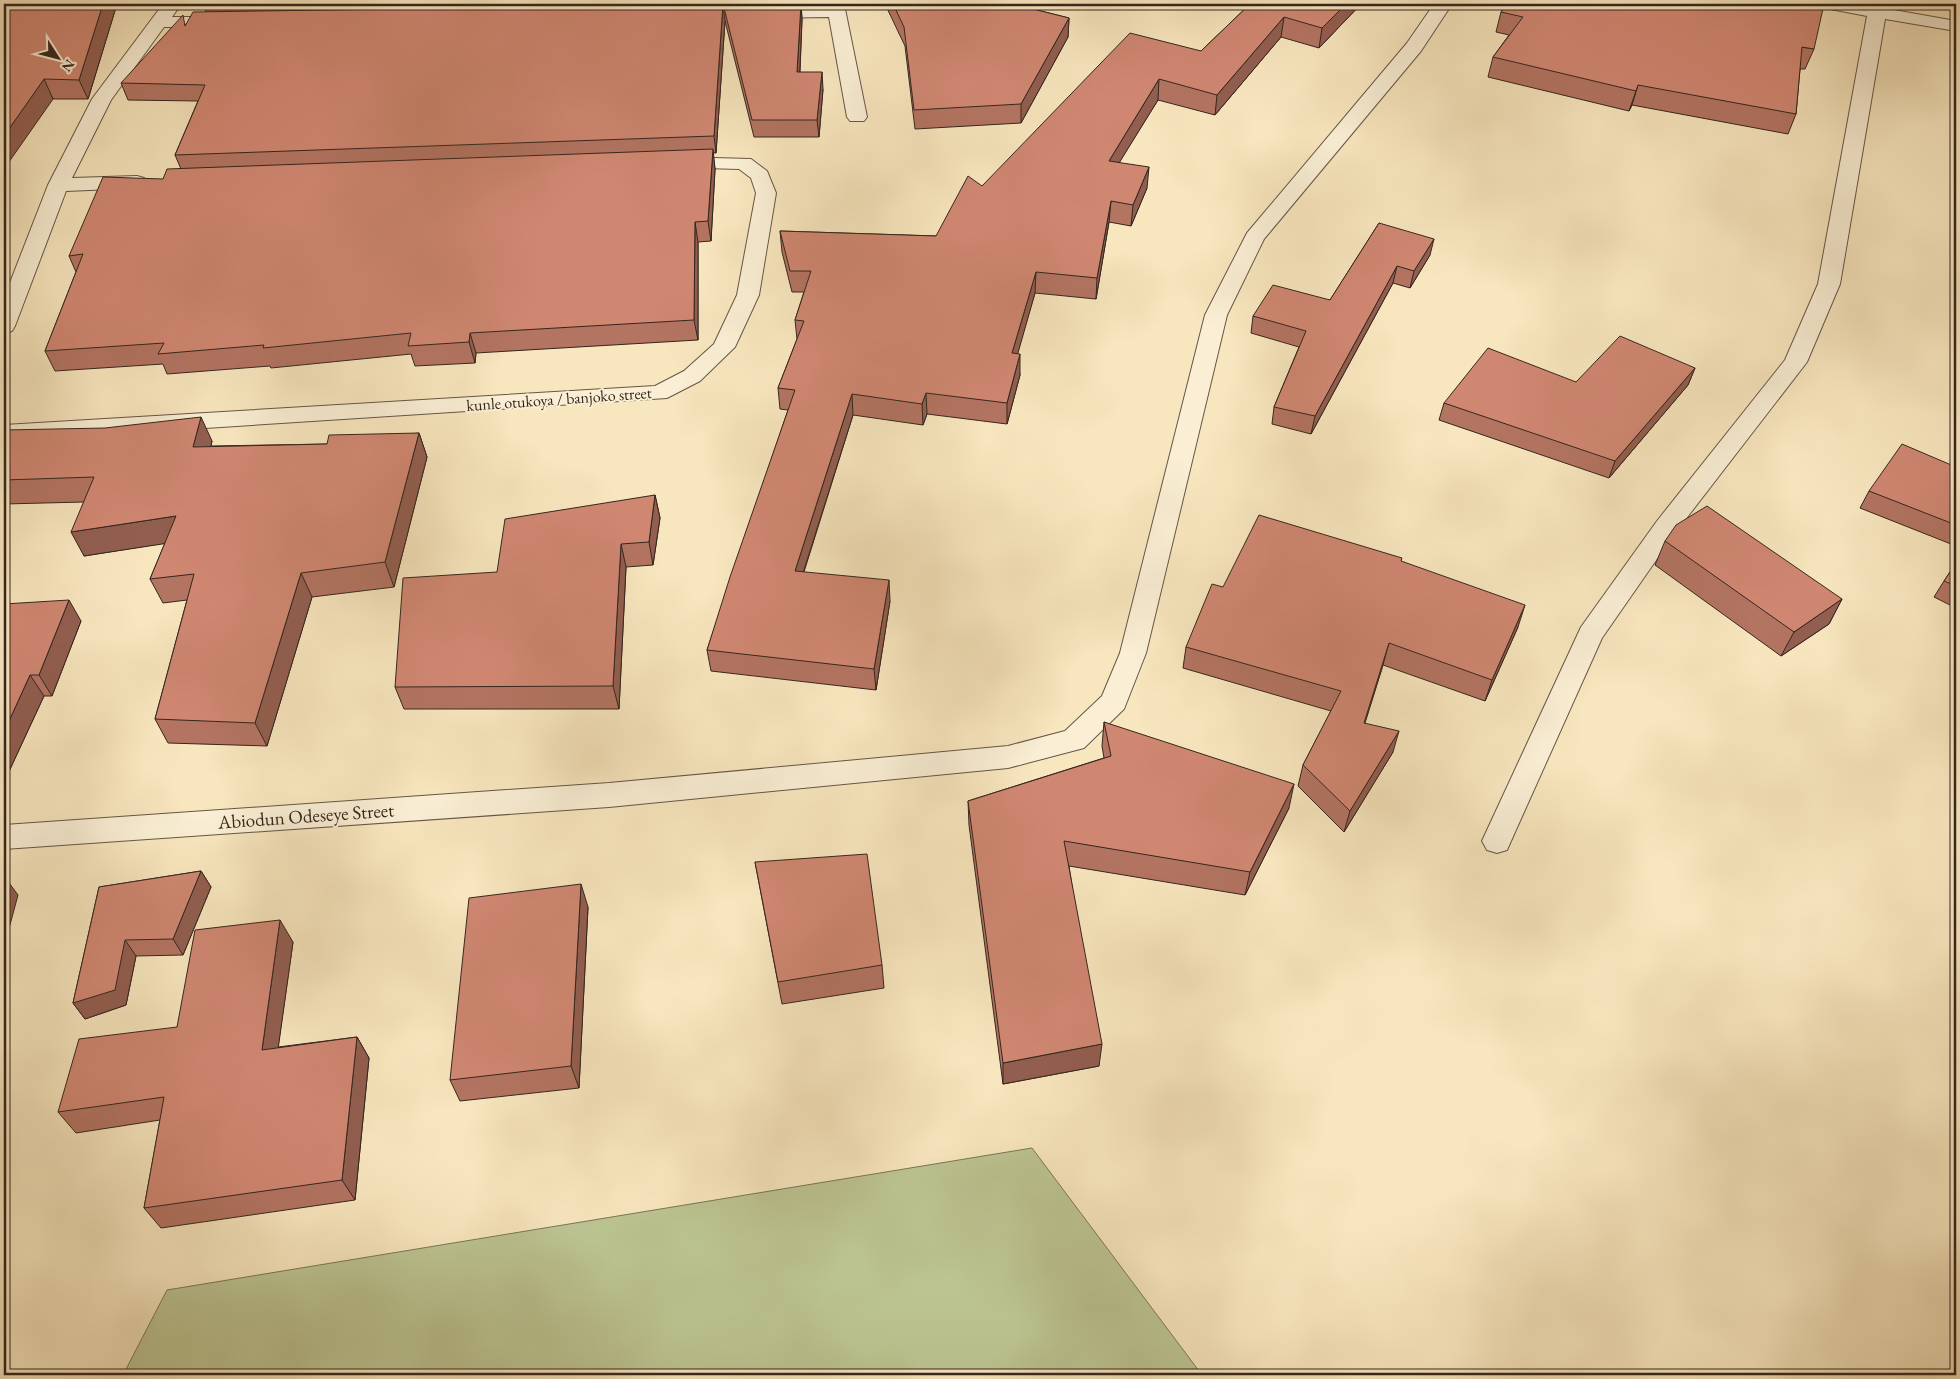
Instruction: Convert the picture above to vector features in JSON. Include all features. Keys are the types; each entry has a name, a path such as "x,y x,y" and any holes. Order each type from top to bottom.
{"street":[{"path":"4,326 58,185 102,99 161,22 172,4"},
{"name":"Abiodun Odeseye Street","path":"4,836 609,795 1008,757 1074,740 1114,702 1133,653 1216,315 1254,237 1414,47 1443,4"},
{"path":"1831,4 1956,26"},
{"path":"746,13 835,8 857,117"},
{"path":"1497,841 1590,634 1666,527 1796,362 1829,284 1877,12"},
{"path":"161,22 230,21"},
{"name":"kunle otukoya / banjoko street","path":"4,433 659,393 692,376 724,348 748,295 766,194 760,175 744,163 718,161 658,163"},
{"path":"58,185 158,181"}],"green space":[{"path":"1032,1148 1202,1375 123,1375 167,1290"}],"building":[{"path":"4,4 103,4 79,80 44,79 4,136"},
{"path":"723,4 714,136 175,155 205,85 121,83 183,15 185,26 193,12"},
{"path":"723,4 801,4 797,72 822,72 817,120 752,120"},
{"path":"893,4 1013,4 1069,18 1021,104 914,110 904,27"},
{"path":"1250,4 1346,4 1322,28 1284,17 1217,95 1159,79 1109,161 1149,167 1133,205 1111,201 1097,278 1036,272 1012,353 1020,354 1007,403 926,393 922,404 852,394 795,571 889,580 874,669 707,650 730,577 795,390 778,388 804,321 795,320 811,271 790,271 780,231 936,236 968,176 982,186 1130,33 1201,51"},
{"path":"1507,4 1824,4 1814,49 1802,47 1796,114 1638,85 1636,91 1493,57 1523,17 1501,12"},
{"path":"713,149 708,221 695,222 694,320 470,333 469,342 408,346 411,333 263,348 264,345 158,354 164,343 45,351 83,254 69,256 103,177 163,179 167,169"},
{"path":"1379,223 1434,239 1414,271 1397,266 1315,416 1274,407 1306,331 1253,316 1273,285 1330,300"},
{"path":"1620,336 1695,368 1615,461 1444,403 1488,348 1576,382"},
{"path":"201,417 193,447 327,444 329,435 419,433 385,562 301,573 255,723 155,719 194,574 150,579 176,516 71,532 94,477 4,480 4,430 105,428"},
{"path":"1902,444 1956,467 1956,525 1869,491"},
{"path":"655,495 649,542 621,544 613,686 395,687 403,578 497,572 505,519"},
{"path":"1707,506 1842,599 1794,632 1665,541 1676,525"},
{"path":"1259,515 1402,558 1401,561 1525,605 1492,680 1389,643 1364,723 1399,731 1350,811 1303,765 1341,691 1186,647 1212,584 1223,587"},
{"path":"1956,563 1956,586 1944,581"},
{"path":"69,600 39,675 30,675 4,732 4,604"},
{"path":"1104,722 1294,784 1250,872 1064,841 1102,1044 1003,1063 968,801 1111,756"},
{"path":"867,854 882,965 778,982 755,862"},
{"path":"201,871 173,939 125,940 115,990 73,1003 99,887"},
{"path":"581,884 571,1066 450,1080 469,898"},
{"path":"280,920 262,1050 357,1037 342,1180 144,1208 164,1097 58,1112 79,1039 177,1027 195,930"}]}
